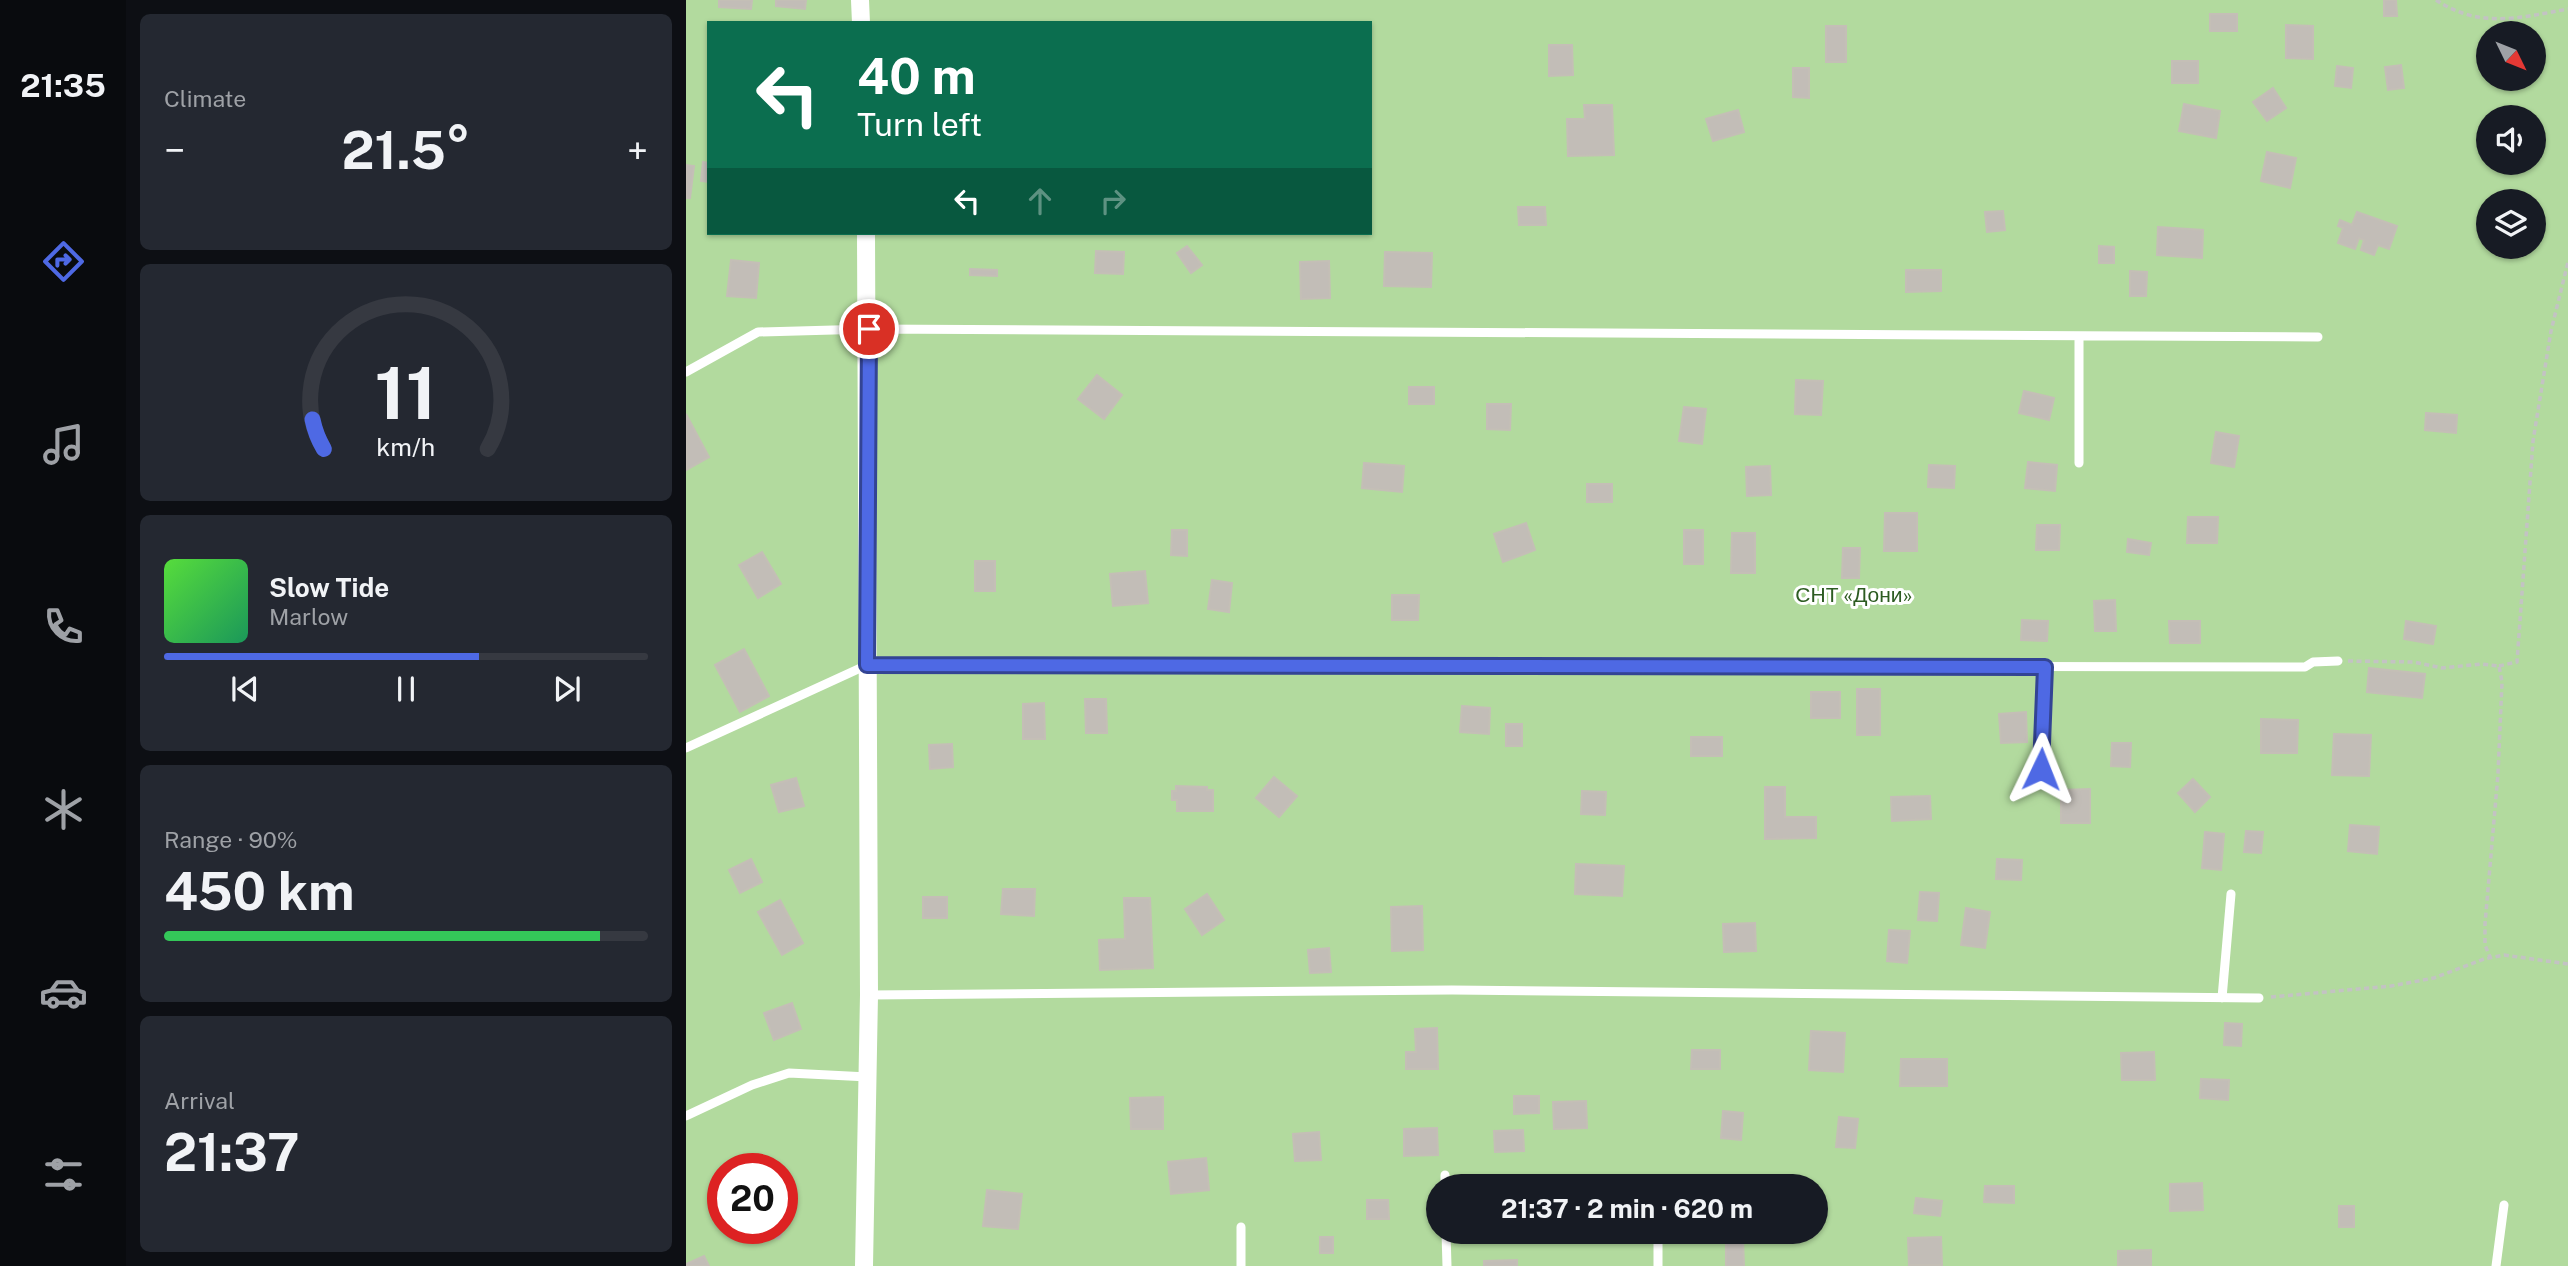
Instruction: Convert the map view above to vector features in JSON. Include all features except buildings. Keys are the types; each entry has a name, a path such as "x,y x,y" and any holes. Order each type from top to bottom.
{"street":[{"path":"860,0 861,21"},
{"path":"864,1266 869,995 869,329 866,235"}],"lane":[{"path":"686,372 758,332 869,329 2318,337"},
{"path":"2078,463 2080,337"},
{"path":"686,748 867,665 2305,667 2313,662 2338,661"},
{"path":"2041,769 2045,667"},
{"path":"2222,998 2231,894"},
{"path":"869,995 1452,990 2259,998"},
{"path":"686,1116 752,1085 789,1073 868,1077"},
{"path":"2496,1266 2504,1205"},
{"path":"1241,1227 1241,1266"},
{"path":"1446,1244 1447,1266"},
{"path":"1658,1244 1658,1266"}],"path":[{"path":"2436,0 2469,18 2488,21 2568,9"},
{"path":"2338,661 2414,662 2442,668 2517,663 2533,441 2551,331 2568,262"},
{"path":"2490,957 2485,945 2485,924 2498,774 2502,682 2499,666"},
{"path":"2259,998 2391,986 2434,978 2490,957 2504,955 2568,964"}],"green space":[{"name":"СНТ «Дони»","path":"686,0 2568,0 2568,1266 686,1266"}],"route":[{"path":"869,329 867,665 2045,667 2041,769"}]}
